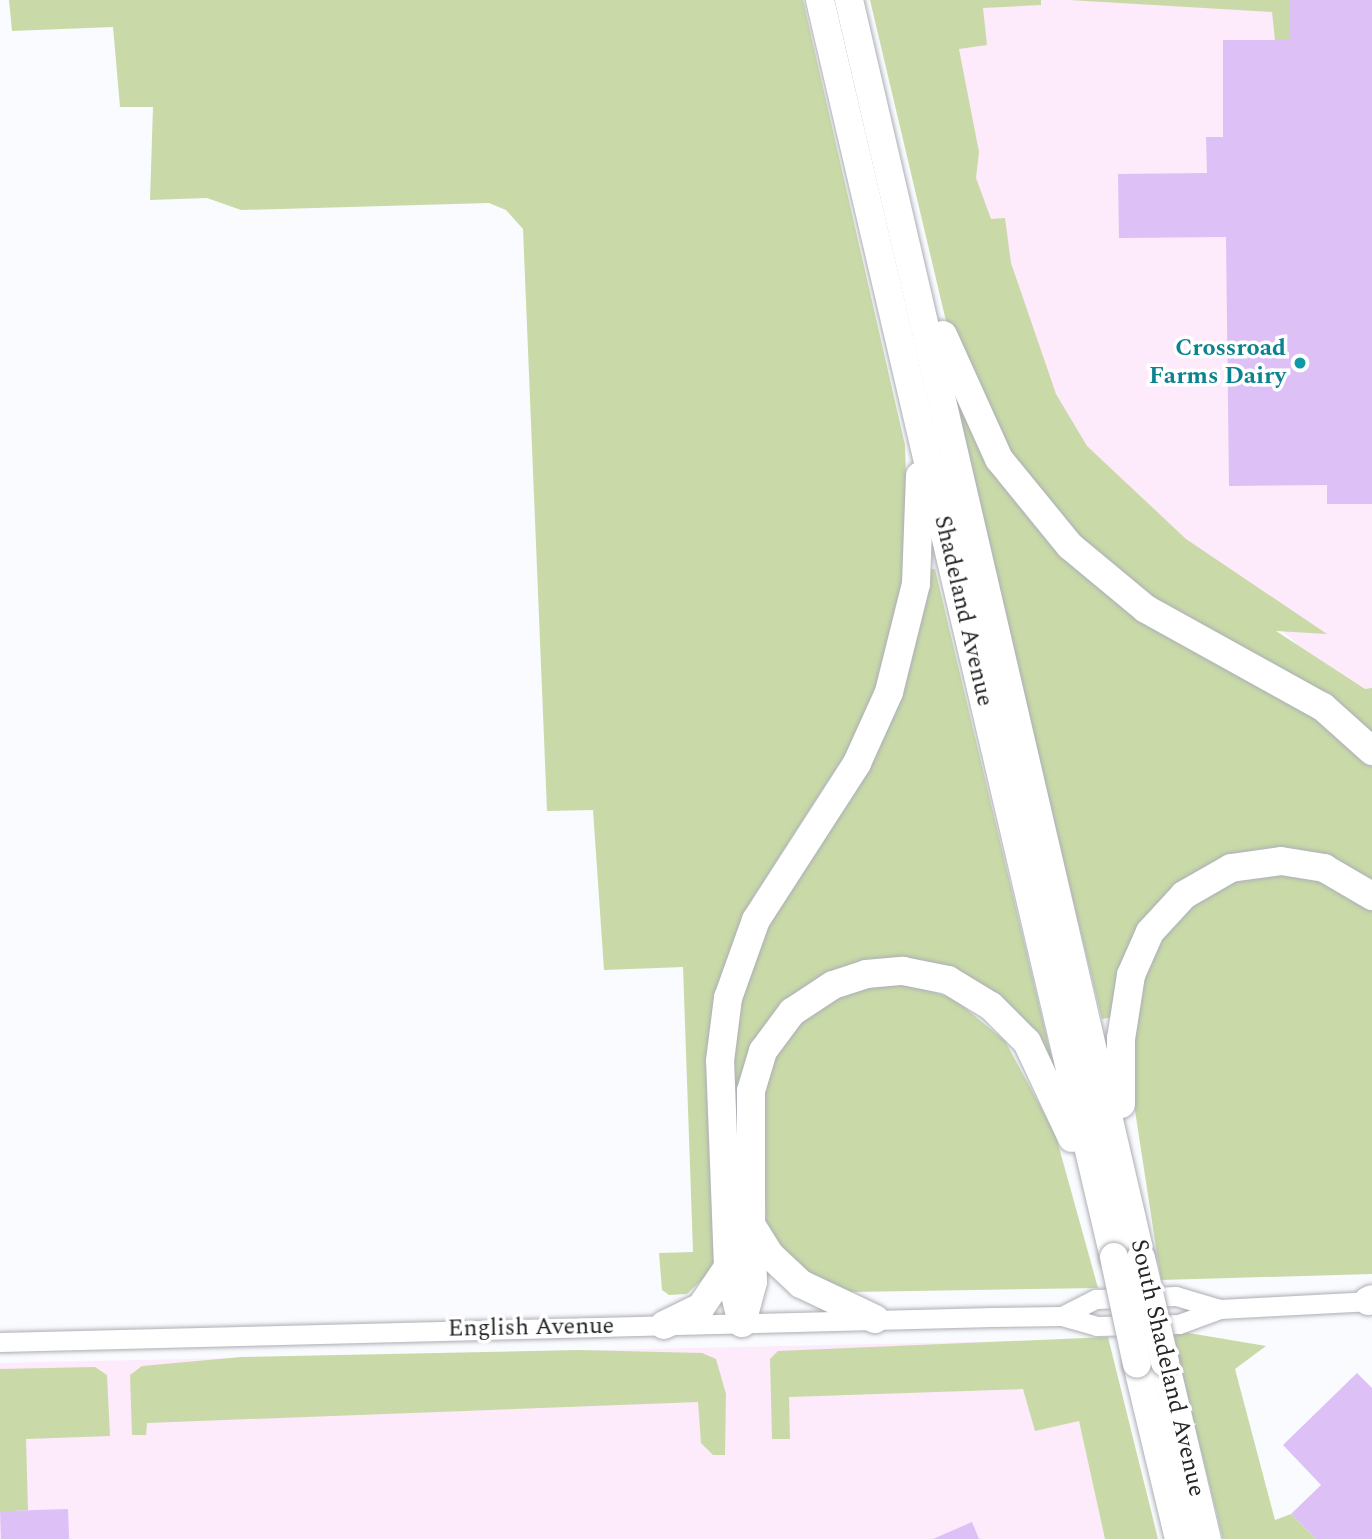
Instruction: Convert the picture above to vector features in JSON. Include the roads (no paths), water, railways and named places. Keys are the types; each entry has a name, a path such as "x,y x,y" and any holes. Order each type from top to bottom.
{"highway":[{"name":"Shadeland Avenue","path":"820,0 1107,1223"},
{"name":"Shadeland Avenue","path":"849,0 1128,1198"},
{"path":"906,240 979,422 1045,521 1090,566 1146,609 1306,696 1372,751"},
{"path":"742,1323 728,1267 720,1061 731,985 756,920 857,763 889,692 915,584 922,441"},
{"path":"1128,1198 1121,1030 1133,967 1159,921 1207,879 1266,861 1324,868 1372,895"},
{"path":"742,1323 753,1282 749,1104 763,1051 783,1022 808,998 854,977 891,970 934,975 963,987 1020,1035 1051,1085 1107,1223"},
{"name":"South Shadeland Avenue","path":"1128,1198 1128,1258 1137,1364 1179,1539"},
{"name":"South Shadeland Avenue","path":"1107,1223 1128,1258 1165,1362 1207,1539"},
{"path":"751,1225 770,1255 801,1284 874,1319"},
{"path":"664,1325 701,1307 728,1267"}],"street":[{"name":"English Avenue","path":"1062,1316 1097,1299 1176,1296 1220,1309"},
{"name":"English Avenue","path":"0,1342 1062,1316 1097,1326 1180,1324 1220,1309 1371,1300"}],"place":[{"name":"Crossroad Farms Dairy","path":"1300,363"}]}
